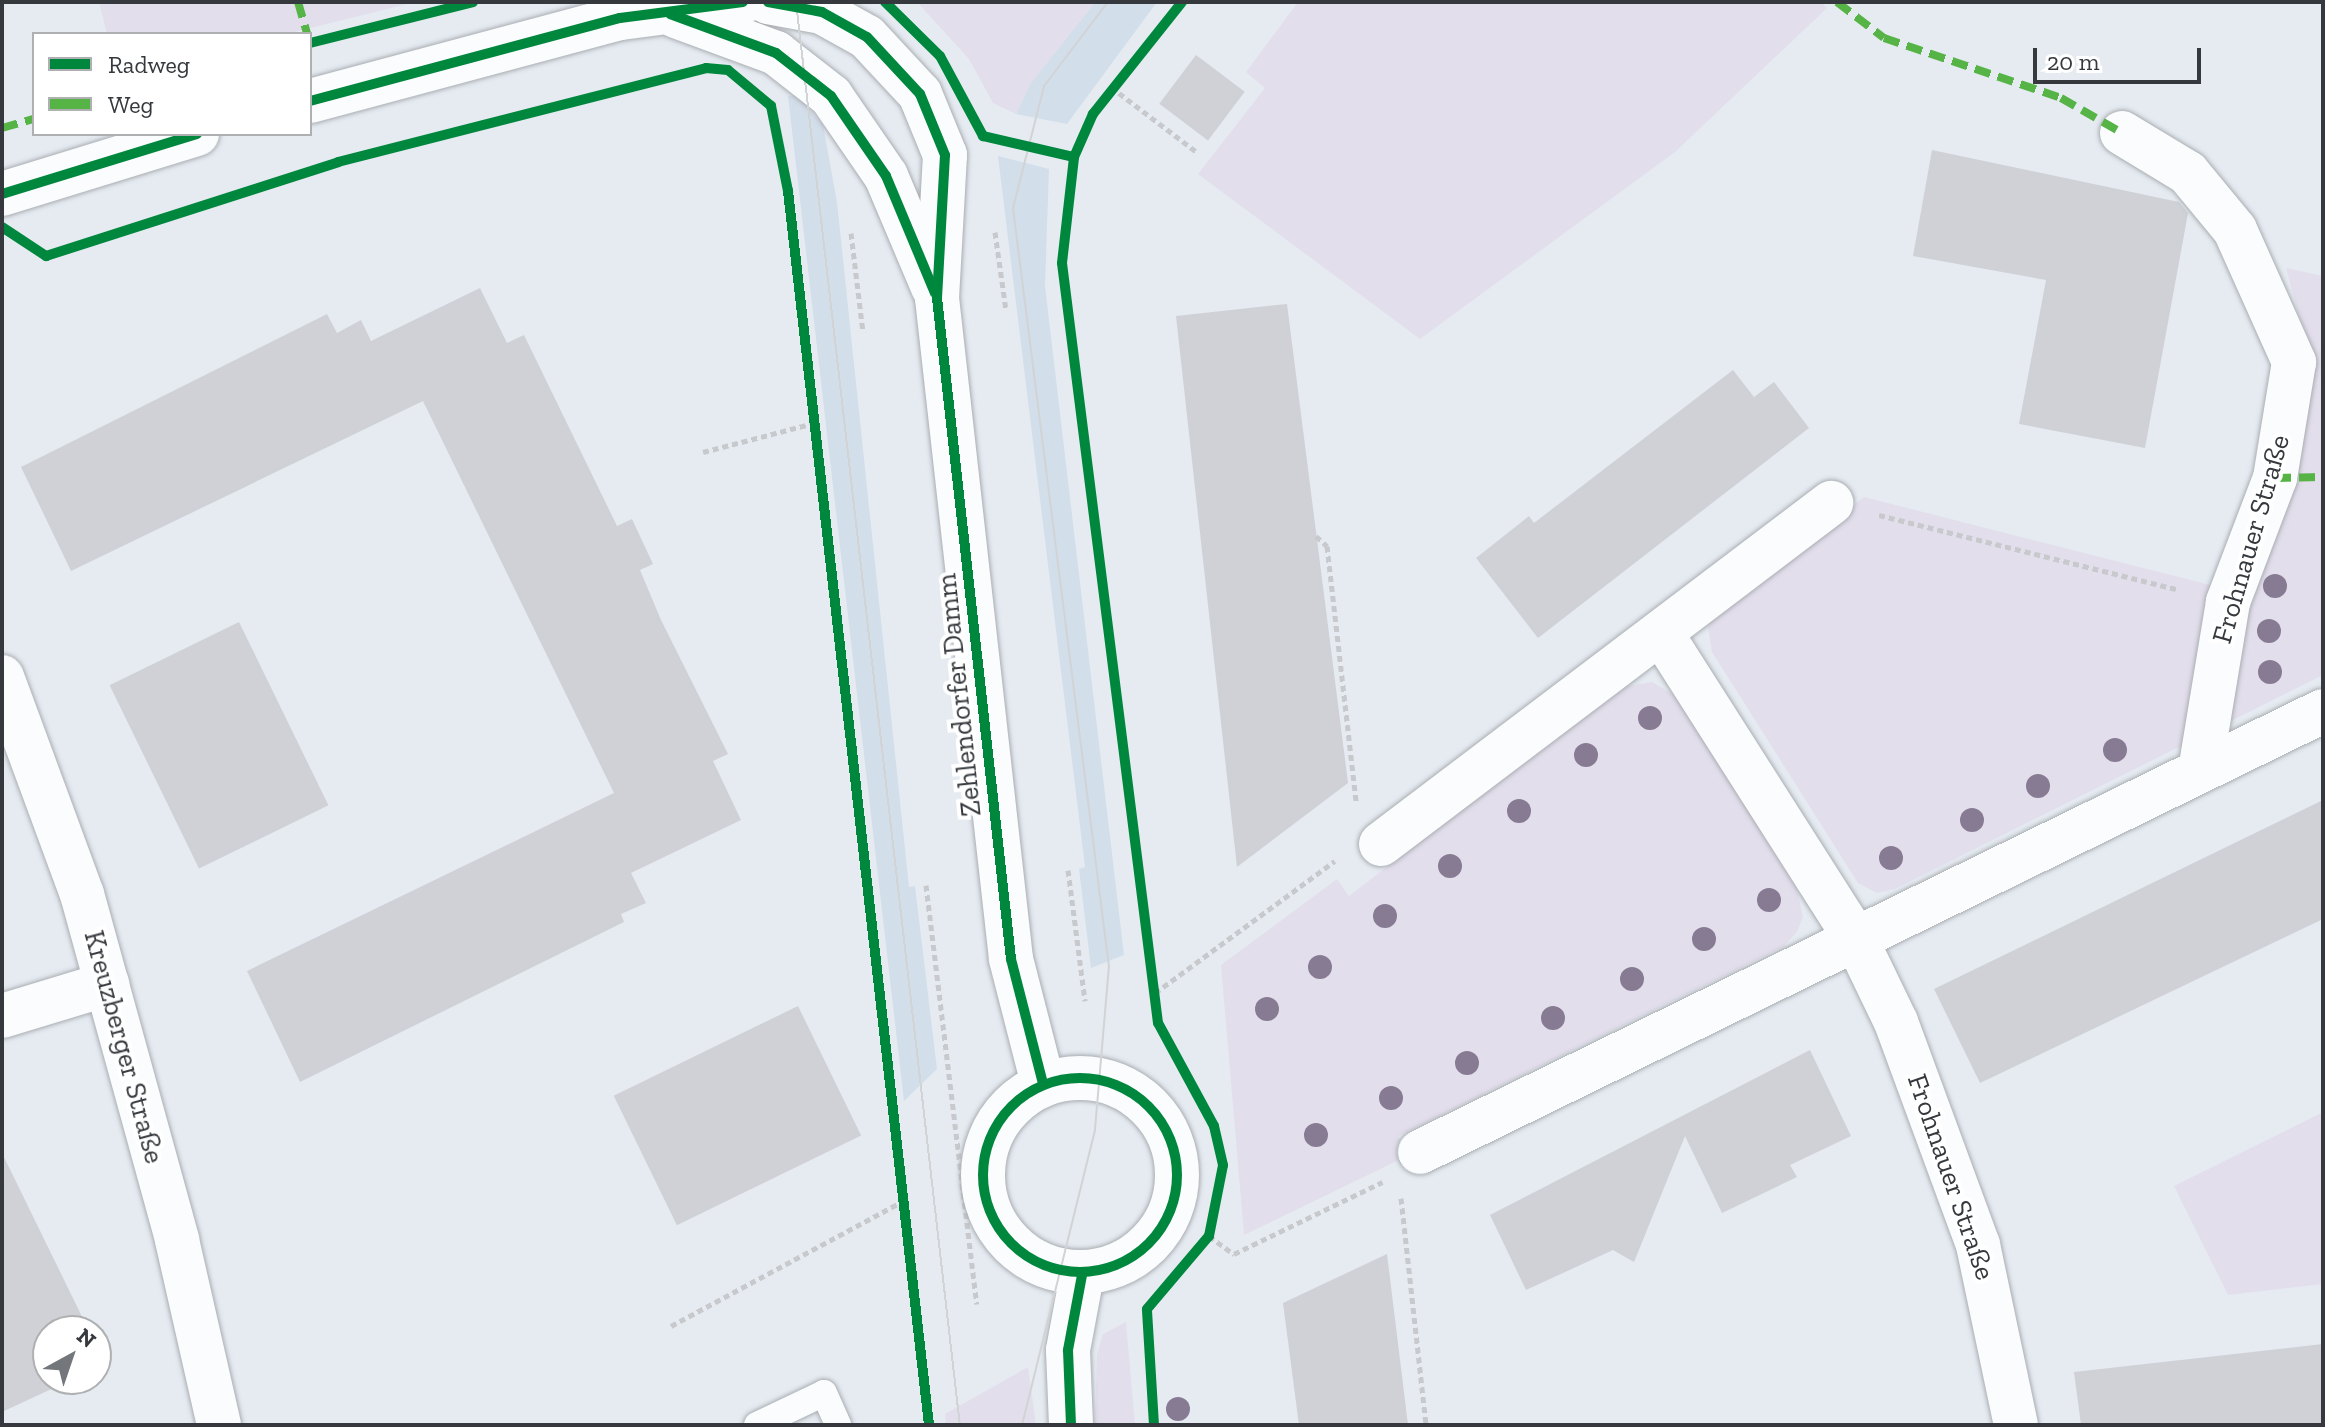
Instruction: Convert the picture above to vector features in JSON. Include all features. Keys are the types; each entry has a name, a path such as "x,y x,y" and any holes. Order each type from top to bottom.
{"street":[{"path":"312,100 662,11 743,2"},
{"name":"Zehlendorfer Damm","path":"768,2 846,22 920,94 945,155 937,298 1011,959 1043,1084"},
{"name":"Zehlendorfer Damm","path":"662,11 776,53 831,96 886,176 937,298"},
{"name":"Frohnauer Straße","path":"2122,133 2188,173 2235,230 2294,362 2275,478 2228,602 2200,771"},
{"path":"2,194 190,136"},
{"path":"1371,843 1661,633 1831,503"},
{"name":"Frohnauer Straße","path":"1661,633 1856,939 1902,1036 1978,1245 2016,1425"},
{"name":"Kreuzberger Straße","path":"2,677 62,831 107,984 219,1425"},
{"path":"1409,1163 1856,939 2323,711"},
{"path":"2,1016 107,984"},
{"path":"1073,1077 1130,1091 1167,1132 1176,1160 1175,1197 1151,1240 1115,1266 1082,1275 1030,1259 1005,1236 982,1179 998,1120 1043,1084 1073,1077"},
{"path":"1071,1425 1068,1350 1082,1275"}],"lane":[{"path":"757,1425 824,1393 838,1425"}],"path":[{"path":"1111,87 1197,152"},
{"path":"850,228 863,332"},
{"path":"703,452 814,423"},
{"path":"1831,503 2228,602"},
{"path":"1155,993 1371,843 1327,546 1316,536"},
{"path":"1068,870 1085,1001"},
{"path":"926,885 977,1304"},
{"path":"1209,1236 1234,1254 1409,1163 1426,1425"},
{"path":"671,1326 901,1202"}],"shaded area":[{"path":"99,2 415,2 294,32 106,32"},
{"path":"917,2 1095,2 1030,84 1016,114 993,103 969,59"},
{"path":"1095,2 1157,2 1067,124 1016,114 1030,84"},
{"path":"1298,2 1821,2 1827,8 1675,152 1420,339 1198,174 1265,88 1246,72"},
{"path":"797,95 823,125 837,202 909,887 915,886 937,1069 904,1101 788,96"},
{"path":"998,156 1049,169 1045,286 1124,955 1091,968 1079,869 1085,867"},
{"path":"2286,268 2323,276 2323,675 1895,889 1877,893 1858,883 1712,652 1708,627 1721,606 1864,497 2222,588 2259,469 2272,369 2315,374"},
{"path":"1652,682 1678,697 1795,881 1803,917 1797,932 1784,946 1398,1136 1407,1156 1244,1235 1221,965 1337,879 1349,896 1621,687"},
{"path":"2323,1112 2323,1284 2228,1295 2174,1186"},
{"path":"1126,1322 1135,1425 1095,1425 1097,1354 1103,1334"},
{"path":"1028,1367 1036,1425 946,1425 945,1414"}],"building":[{"path":"1196,55 1245,92 1208,140 1159,104"},
{"path":"1932,150 2179,202 2188,213 2145,448 2019,424 2046,280 1913,256"},
{"path":"480,288 507,343 524,335 617,526 632,519 653,564 640,570 661,620 728,754 713,761 741,820 631,873 646,903 621,914 624,922 300,1082 247,971 614,793 423,401 71,571 21,467 327,314 337,333 361,320 371,341"},
{"path":"1287,304 1348,783 1237,867 1176,316"},
{"path":"1733,370 1754,397 1774,382 1809,428 1538,638 1476,558 1529,516 1534,523"},
{"path":"239,622 328,805 199,868 110,685"},
{"path":"2323,800 2323,919 1980,1083 1934,989"},
{"path":"798,1006 861,1135 677,1225 614,1096"},
{"path":"1810,1050 1851,1136 1790,1165 1797,1177 1722,1213 1685,1136 1634,1262 1613,1250 1526,1290 1490,1215"},
{"path":"2,1153 81,1315 32,1315 32,1395 39,1395 2,1412"},
{"path":"1387,1254 1408,1425 1299,1425 1283,1303"},
{"path":"2323,1344 2323,1425 2081,1425 2074,1372"}],"tram line":[{"path":"796,2 960,1425"},
{"path":"1022,1425 1095,1129 1109,967 1013,208 1044,86 1108,2"}],"marked path":[{"path":"298,2 306,32"},
{"path":"1837,2 1884,38 2061,98 2122,133"},
{"path":"2,128 32,120"},
{"path":"2275,478 2323,477"}],"cycle path":[{"path":"312,42 473,2"},
{"path":"312,100 620,18 743,2"},
{"path":"768,2 822,12 867,37 920,94 945,155 937,298 1011,959 1043,1084"},
{"path":"885,2 940,56 983,136 1074,157"},
{"path":"1154,1425 1147,1309 1209,1236 1223,1165 1214,1126 1158,1023 1062,263 1074,157 1093,114 1182,2"},
{"path":"670,14 776,53 831,96 886,176 935,293"},
{"path":"2,227 46,256 338,162 706,68 728,70 771,106 788,191 929,1425"},
{"path":"2,194 190,136"},
{"path":"1080,1078 1117,1085 1149,1106 1170,1138 1177,1175 1170,1212 1149,1244 1117,1265 1080,1272 1043,1265 1011,1244 990,1212 983,1175 990,1138 1011,1106 1043,1085 1080,1078"},
{"path":"1071,1425 1068,1350 1082,1275"}]}
